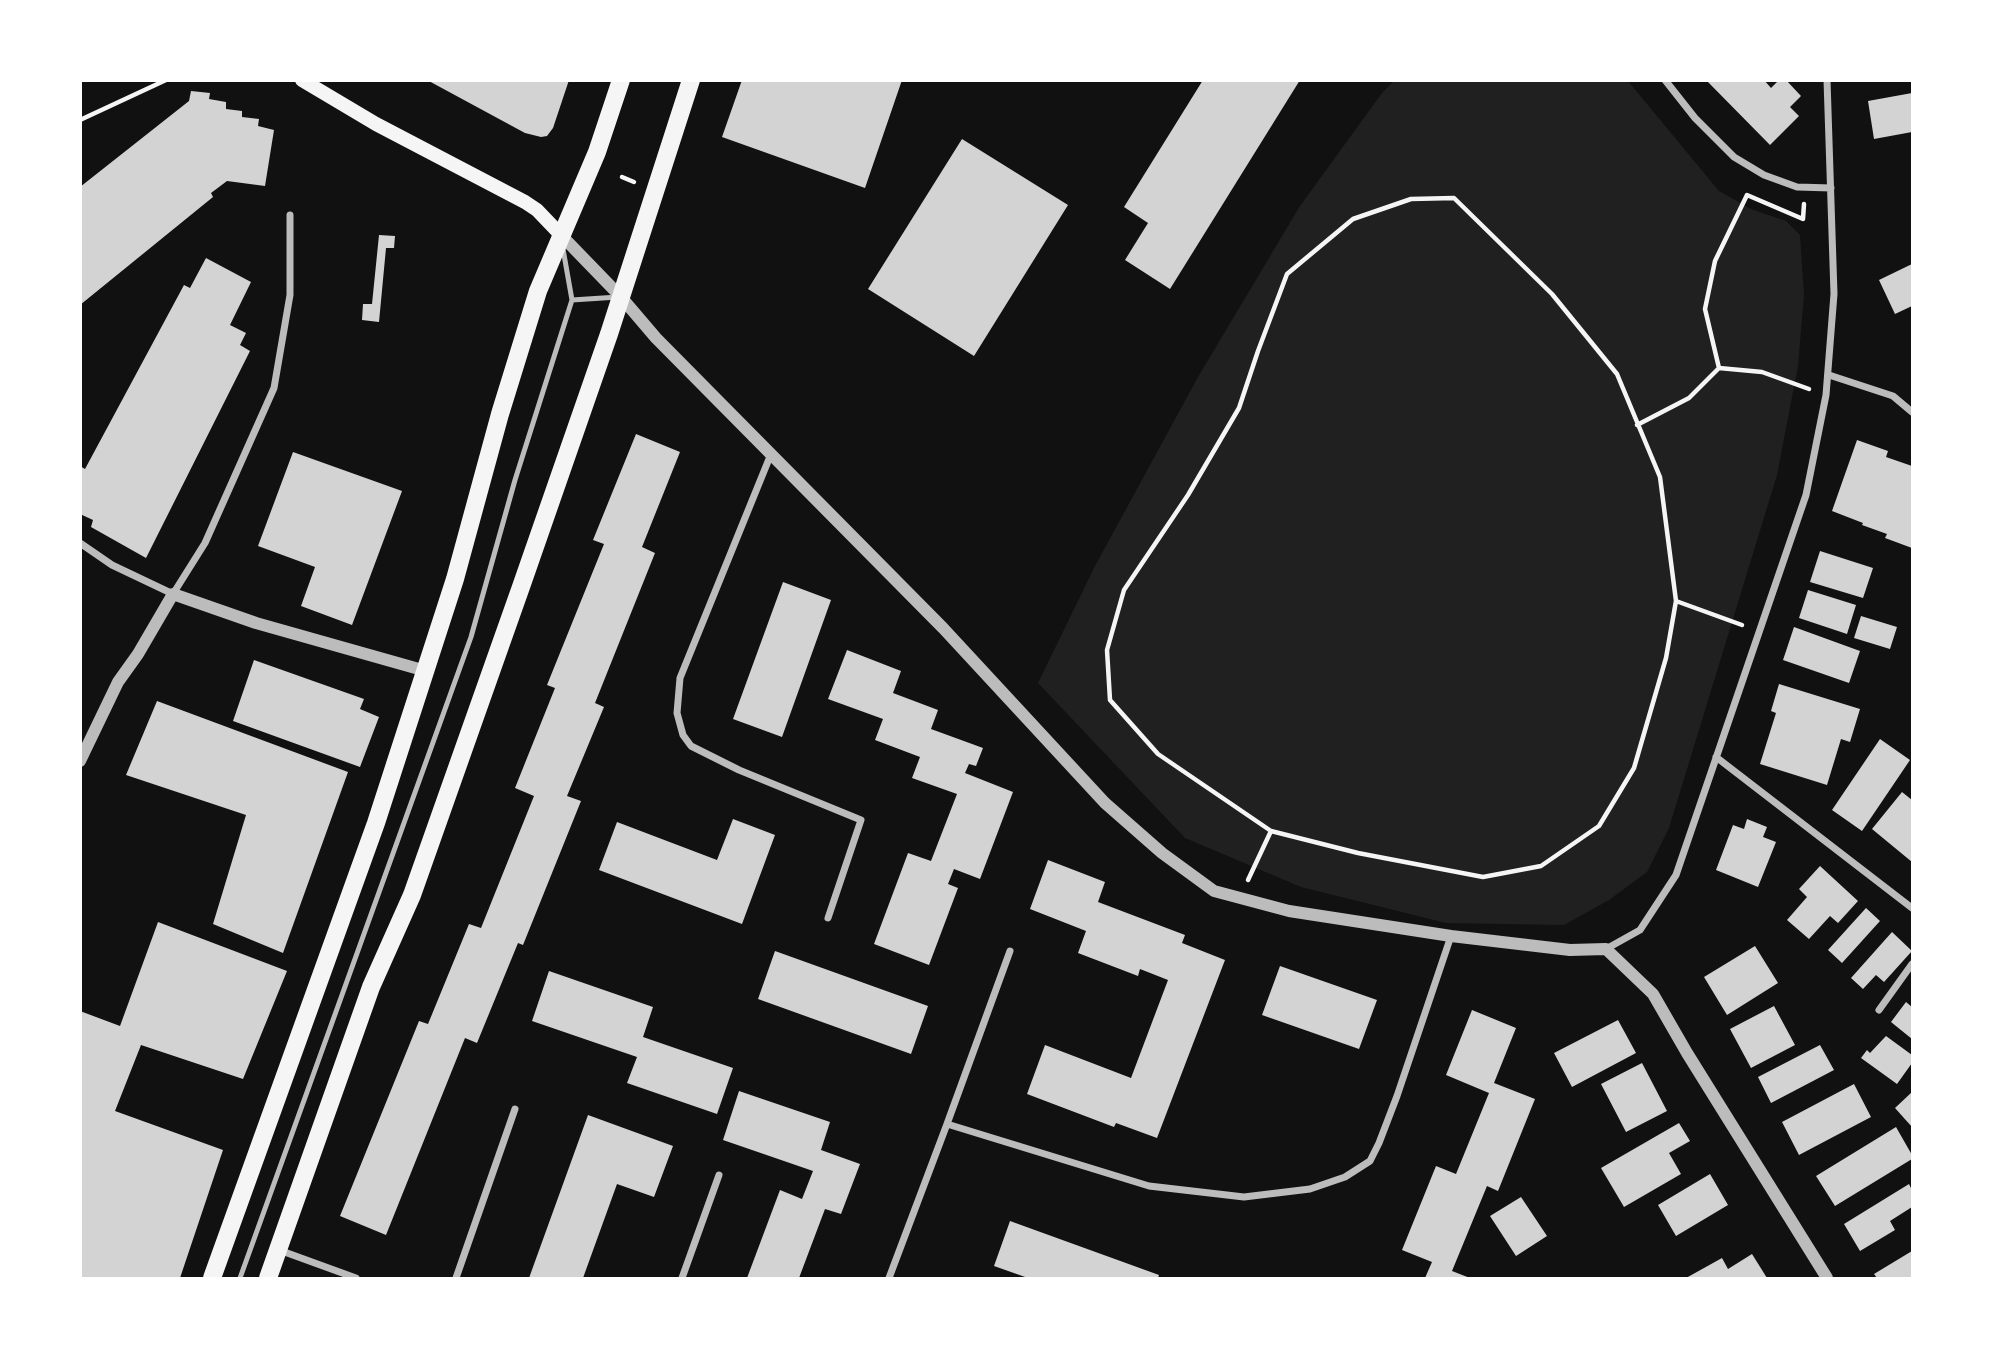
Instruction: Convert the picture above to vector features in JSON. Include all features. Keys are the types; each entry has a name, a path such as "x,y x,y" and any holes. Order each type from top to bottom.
{"main road":[{"path":"302,80 376,124 525,202 537,210 560,234"},
{"path":"212,1279 376,823 426,671 537,291 597,152 621,80"},
{"path":"268,1279 371,987 412,895 583,411 691,80"}],"street":[{"path":"1665,80 1695,118 1734,157 1764,175 1804,187 1831,188"},
{"path":"560,234 656,338 943,628 1105,803 1162,853 1214,891 1289,911 1451,936 1570,950 1606,949 1640,930 1676,875 1806,495 1826,395 1835,295 1827,80"},
{"path":"80,761 118,682 205,543 274,388 290,295 290,215"},
{"path":"1829,374 1893,396 1913,412"},
{"path":"771,453 680,678 677,713 683,735 691,746 739,770 861,820 828,918"},
{"path":"80,543 112,565 173,594 256,624 426,671"},
{"path":"1716,757 1913,908"},
{"path":"947,1124 1149,1186 1244,1197 1310,1189 1345,1177 1370,1161 1378,1143 1397,1096 1451,936"},
{"path":"1606,949 1653,994 1827,1279"},
{"path":"889,1279 1010,951"},
{"path":"1879,1010 1913,964"},
{"path":"456,1279 515,1109"},
{"path":"682,1279 719,1175"},
{"path":"278,1250 356,1279"}],"lane":[{"path":"240,1279 471,637 511,492 572,300 560,234"},
{"path":"572,300 621,297"}],"path":[{"path":"80,120 166,80"},
{"path":"622,177 635,182"},
{"path":"1719,368 1705,309 1715,261 1747,195 1803,219 1804,187"},
{"path":"1454,198 1552,293 1617,374 1660,477 1675,601 1666,658 1634,768 1599,826 1541,866 1483,877 1358,853 1271,831 1157,754 1111,700 1107,650 1124,590 1188,495 1239,408 1287,274 1353,219 1411,199 1454,198"},
{"path":"1719,368 1762,372 1826,395"},
{"path":"1637,425 1689,398 1719,368"},
{"path":"1675,601 1760,631"},
{"path":"1240,898 1271,831"}],"shaded area":[{"path":"1394,81 1628,81 1719,191 1751,209 1786,221 1800,235 1804,295 1798,366 1777,475 1669,828 1647,872 1609,900 1564,925 1446,923 1301,887 1185,838 1038,683 1095,566 1198,377 1300,206 1382,93"}],"building":[{"path":"427,80 569,80 553,128 547,136 541,137 525,133"},
{"path":"742,80 902,80 865,188 722,137"},
{"path":"1203,80 1300,80 1170,289 1125,260 1148,223 1124,207"},
{"path":"1706,80 1764,80 1771,88 1779,80 1786,80 1801,96 1790,107 1799,116 1770,145"},
{"path":"191,91 210,93 209,99 226,102 226,109 242,111 242,117 259,119 258,126 274,130 265,186 227,181 211,193 213,197 80,305 80,187 189,101"},
{"path":"1912,93 1912,132 1874,139 1868,101"},
{"path":"962,139 1068,205 974,356 868,289"},
{"path":"379,235 395,236 394,248 386,248 379,322 362,320 363,304 372,304"},
{"path":"206,258 251,282 230,325 246,333 240,345 250,351 146,558 91,527 93,520 80,514 80,466 85,469 184,285 190,288"},
{"path":"1912,264 1912,306 1895,314 1879,280"},
{"path":"636,434 680,452 642,547 655,553 595,703 604,707 567,796 581,801 523,945 518,943 477,1043 465,1038 386,1235 340,1216 419,1021 428,1024 469,924 481,928 534,796 515,788 555,688 547,685 604,544 593,540"},
{"path":"1857,440 1888,451 1886,457 1912,466 1912,548 1885,538 1887,534 1832,511"},
{"path":"293,452 402,491 352,625 301,606 315,567 258,546"},
{"path":"1820,551 1873,568 1863,598 1810,582"},
{"path":"783,582 831,600 782,737 733,719"},
{"path":"1808,590 1856,605 1847,634 1799,618"},
{"path":"1861,616 1897,627 1890,649 1854,638"},
{"path":"1794,627 1860,651 1849,683 1783,660"},
{"path":"847,650 901,671 893,693 938,710 931,729 983,748 976,766 969,764 965,773 1013,792 980,879 954,869 948,884 958,888 929,965 874,944 908,853 931,861 957,794 912,778 920,757 875,740 883,719 828,699"},
{"path":"254,660 364,699 360,709 379,717 360,767 233,721"},
{"path":"1779,684 1860,709 1850,742 1841,739 1827,785 1760,764 1776,713 1771,711"},
{"path":"157,701 348,772 283,953 213,924 246,815 126,775"},
{"path":"1880,739 1910,760 1862,831 1832,810"},
{"path":"1902,792 1912,800 1912,862 1872,829"},
{"path":"733,819 775,835 742,924 599,870 617,822 717,860"},
{"path":"1747,819 1767,827 1763,837 1776,842 1758,887 1716,870 1733,825 1744,829"},
{"path":"1048,860 1105,882 1098,902 1185,935 1182,943 1225,960 1157,1138 1116,1123 1114,1127 1027,1094 1045,1045 1131,1078 1168,980 1140,969 1138,976 1078,953 1086,931 1030,909"},
{"path":"1820,866 1858,901 1838,923 1830,916 1809,939 1787,920 1807,897 1799,889"},
{"path":"1866,908 1880,921 1842,963 1828,950"},
{"path":"158,922 287,971 243,1079 141,1045 115,1111 223,1150 180,1278 80,1278 80,1011 120,1026"},
{"path":"1892,932 1912,951 1884,982 1876,975 1863,989 1851,978"},
{"path":"1755,946 1778,983 1727,1015 1704,977"},
{"path":"775,951 928,1006 911,1054 758,999"},
{"path":"1280,966 1377,1000 1359,1049 1262,1015"},
{"path":"549,971 653,1007 643,1037 733,1068 717,1114 627,1083 637,1057 532,1021"},
{"path":"1906,1002 1912,1007 1912,1039 1891,1022"},
{"path":"1774,1006 1795,1045 1751,1068 1730,1029"},
{"path":"1472,1010 1516,1028 1494,1083 1535,1099 1498,1191 1487,1186 1452,1271 1470,1278 1425,1278 1432,1262 1402,1250 1436,1166 1456,1174 1489,1093 1446,1075"},
{"path":"1618,1020 1636,1053 1572,1087 1554,1053"},
{"path":"1886,1036 1912,1055 1912,1063 1897,1084 1861,1058 1867,1050 1870,1053"},
{"path":"1820,1045 1834,1070 1771,1103 1758,1077"},
{"path":"1642,1063 1667,1111 1626,1132 1601,1084"},
{"path":"1854,1084 1871,1117 1799,1155 1782,1122"},
{"path":"739,1091 830,1122 821,1150 860,1164 841,1214 825,1209 799,1278 747,1278 780,1190 802,1199 813,1171 723,1140"},
{"path":"1912,1092 1912,1127 1895,1108"},
{"path":"588,1115 673,1146 654,1197 617,1184 583,1278 529,1278"},
{"path":"1679,1123 1690,1141 1669,1153 1681,1174 1624,1207 1601,1168"},
{"path":"1896,1127 1912,1159 1835,1206 1816,1176"},
{"path":"1710,1174 1728,1205 1676,1236 1658,1205"},
{"path":"1909,1184 1912,1190 1912,1207 1890,1221 1895,1230 1860,1251 1844,1224"},
{"path":"1521,1197 1547,1236 1516,1256 1490,1216"},
{"path":"1010,1221 1159,1275 1158,1278 1028,1278 994,1266"},
{"path":"1912,1251 1912,1278 1877,1278 1874,1274"},
{"path":"1752,1254 1767,1278 1686,1278 1722,1258 1728,1269"}]}
